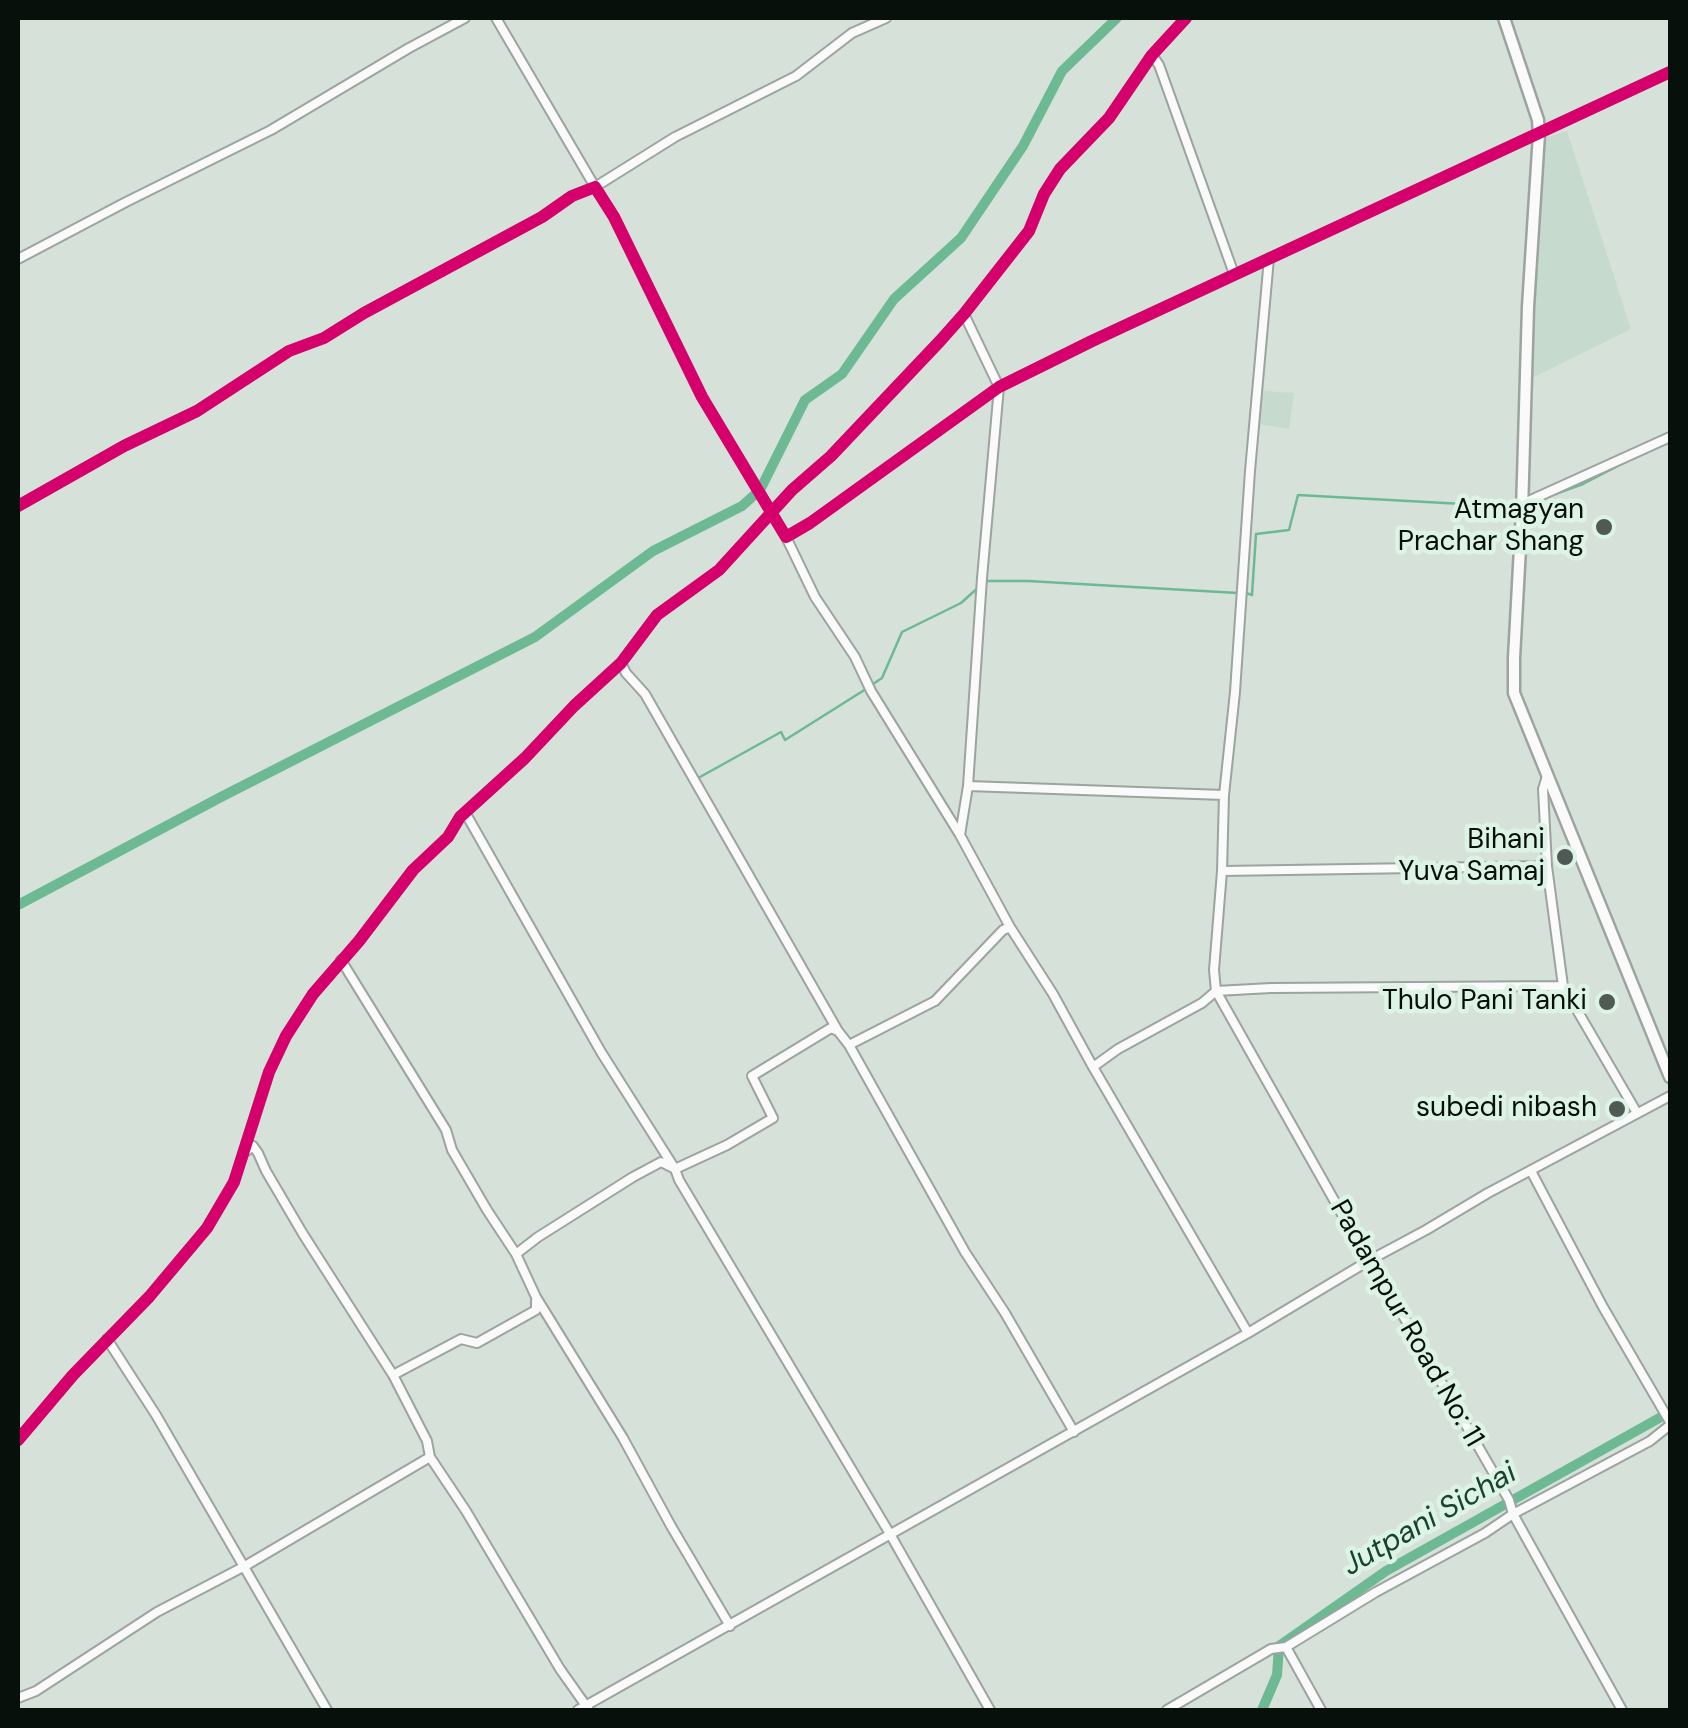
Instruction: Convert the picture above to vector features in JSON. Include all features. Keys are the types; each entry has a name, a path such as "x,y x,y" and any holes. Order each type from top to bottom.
{"street":[{"path":"18,259 271,130 466,18"},
{"path":"496,18 614,217 702,397 794,549 816,598 960,835 1248,1333"},
{"path":"18,506 124,446 181,420 290,351 324,338 542,218 572,196 595,187 676,137 796,76 852,33 886,18"},
{"path":"18,1440 207,1228 234,1182 286,1036 313,994 360,941 413,870 448,836 460,818 621,662 657,615 719,570 964,314 1029,231 1044,194 1060,169 1110,118 1152,55 1186,18"},
{"path":"1504,18 1538,120 1539,134 1528,307 1514,694 1670,1077"},
{"path":"1152,55 1159,65 1234,274"},
{"path":"787,538 1000,387 1670,72"},
{"path":"1216,992 1224,795 1269,263"},
{"path":"960,835 968,786 1000,387 964,314"},
{"path":"1522,508 1670,437"},
{"path":"621,662 645,694 838,1031 850,1045 965,1252 1074,1432"},
{"path":"1547,776 1543,789 1547,866 1563,986 1637,1114"},
{"path":"968,786 1224,795"},
{"path":"466,814 601,1052 675,1169 990,1710"},
{"path":"1222,872 1547,866"},
{"path":"850,1045 935,1001 1010,927"},
{"path":"340,960 446,1130 452,1150 516,1254 536,1297 623,1438 730,1626"},
{"path":"1093,1067 1216,992 1272,988 1563,986"},
{"name":"Padampur Road No: 11","path":"1216,992 1509,1500 1513,1514 1622,1710"},
{"path":"675,1169 773,1118 752,1076 831,1028 838,1031"},
{"path":"244,1153 254,1146 303,1234 393,1375 430,1457 585,1709 1370,1260 1670,1096"},
{"path":"516,1254 661,1162 675,1169"},
{"path":"1167,1710 1650,1441 1670,1424 1530,1171"},
{"path":"393,1375 461,1339 477,1343 536,1310 536,1297"},
{"path":"107,1339 327,1710"},
{"path":"18,1698 36,1691 156,1612 245,1566 430,1457"},
{"path":"1286,1647 1321,1710"}],"shaded area":[{"path":"1567,131 1631,329 1530,379 1542,139"},
{"path":"1263,391 1294,393 1289,429 1259,424"}],"waterway":[{"path":"18,905 535,637 653,551 742,506 760,490 805,400 842,374 894,299 961,238 1023,146 1062,71 1117,18"},
{"path":"1539,500 1583,484 1637,456"},
{"path":"1246,593 1252,595 1256,534 1289,530 1298,495 1518,507"},
{"path":"986,581 1238,593"},
{"path":"873,684 882,678 902,632 961,603 980,586"},
{"path":"700,777 781,732 785,740 866,689"},
{"name":"Jutpani Sichai","path":"1262,1710 1277,1675 1279,1646 1386,1571 1670,1412"}],"cycle path":[{"path":"18,1440 207,1228 234,1182 269,1072 286,1036 313,994 413,870 448,837 460,817 621,663 657,615 719,570 792,490 831,456 940,341 1029,231 1044,194 1060,169 1109,118 1152,55 1186,18"},
{"path":"18,506 124,446 197,411 289,351 324,338 542,217 572,196 595,187 614,217 702,397 786,537 999,387 1670,72"}],"place":[{"name":"Atmagyan Prachar Shang","path":"1604,527"},
{"name":"Bihani Yuva Samaj","path":"1565,857"},
{"name":"Thulo Pani Tanki","path":"1607,1002"},
{"name":"subedi nibash","path":"1617,1109"}]}
